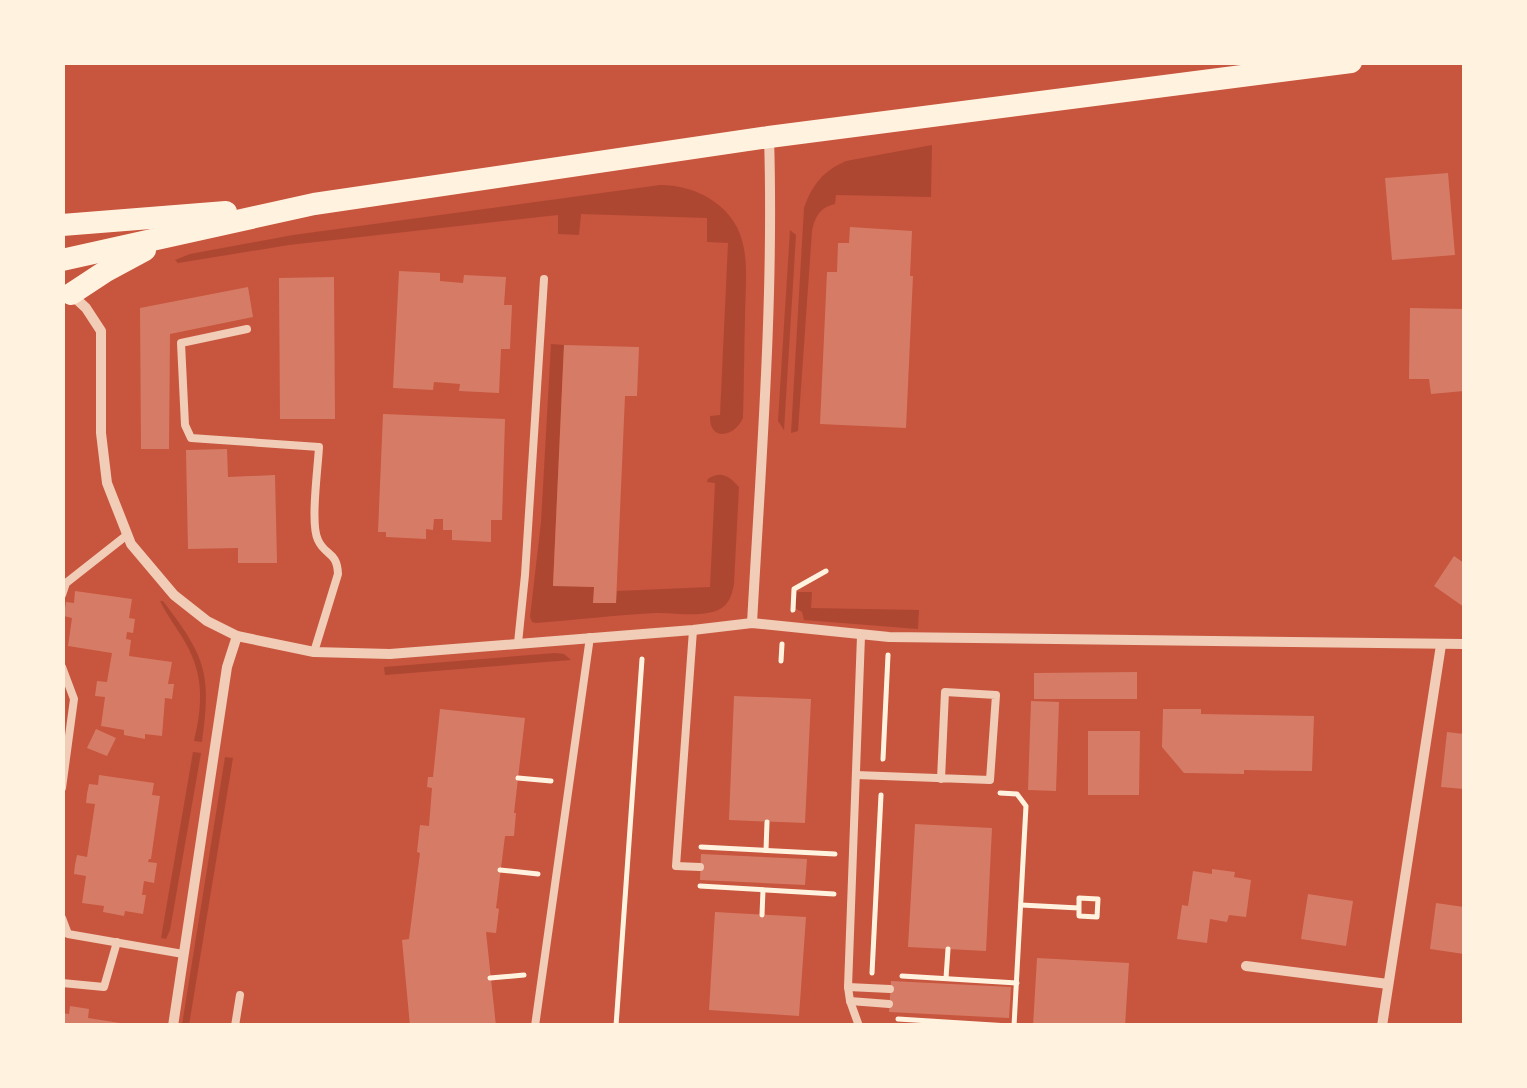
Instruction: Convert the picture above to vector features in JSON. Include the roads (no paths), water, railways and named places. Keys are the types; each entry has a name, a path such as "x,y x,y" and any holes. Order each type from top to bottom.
{"main road":[{"path":"62,226 314,204 769,138 1350,62"},
{"path":"62,260 314,204"},
{"path":"71,294 106,271 180,234"}],"street":[{"path":"752,623 772,203 769,138"},
{"path":"71,294 101,331 102,433 107,482 131,544 174,595 206,621 236,636 314,652 390,654 752,623 889,637 1464,644"},
{"path":"172,1026 226,667 236,636"},
{"path":"1382,1026 1441,644"},
{"path":"1246,966 1388,984"}],"lane":[{"path":"518,644 544,279"},
{"path":"248,328 181,344 185,425 191,438 319,447 315,528 321,545 338,563 338,574 314,652"},
{"path":"62,595 66,582 127,535"},
{"path":"693,630 676,866 700,867"},
{"path":"858,1021 848,986 861,636"},
{"path":"534,1026 590,637"},
{"path":"62,667 74,699 62,788"},
{"path":"856,776 990,780 996,695 945,692 941,778"},
{"path":"62,918 65,934 184,954"},
{"path":"62,982 104,987 117,942"},
{"path":"848,986 890,989"},
{"path":"235,1026 240,996"},
{"path":"850,1001 889,1004"}]}
